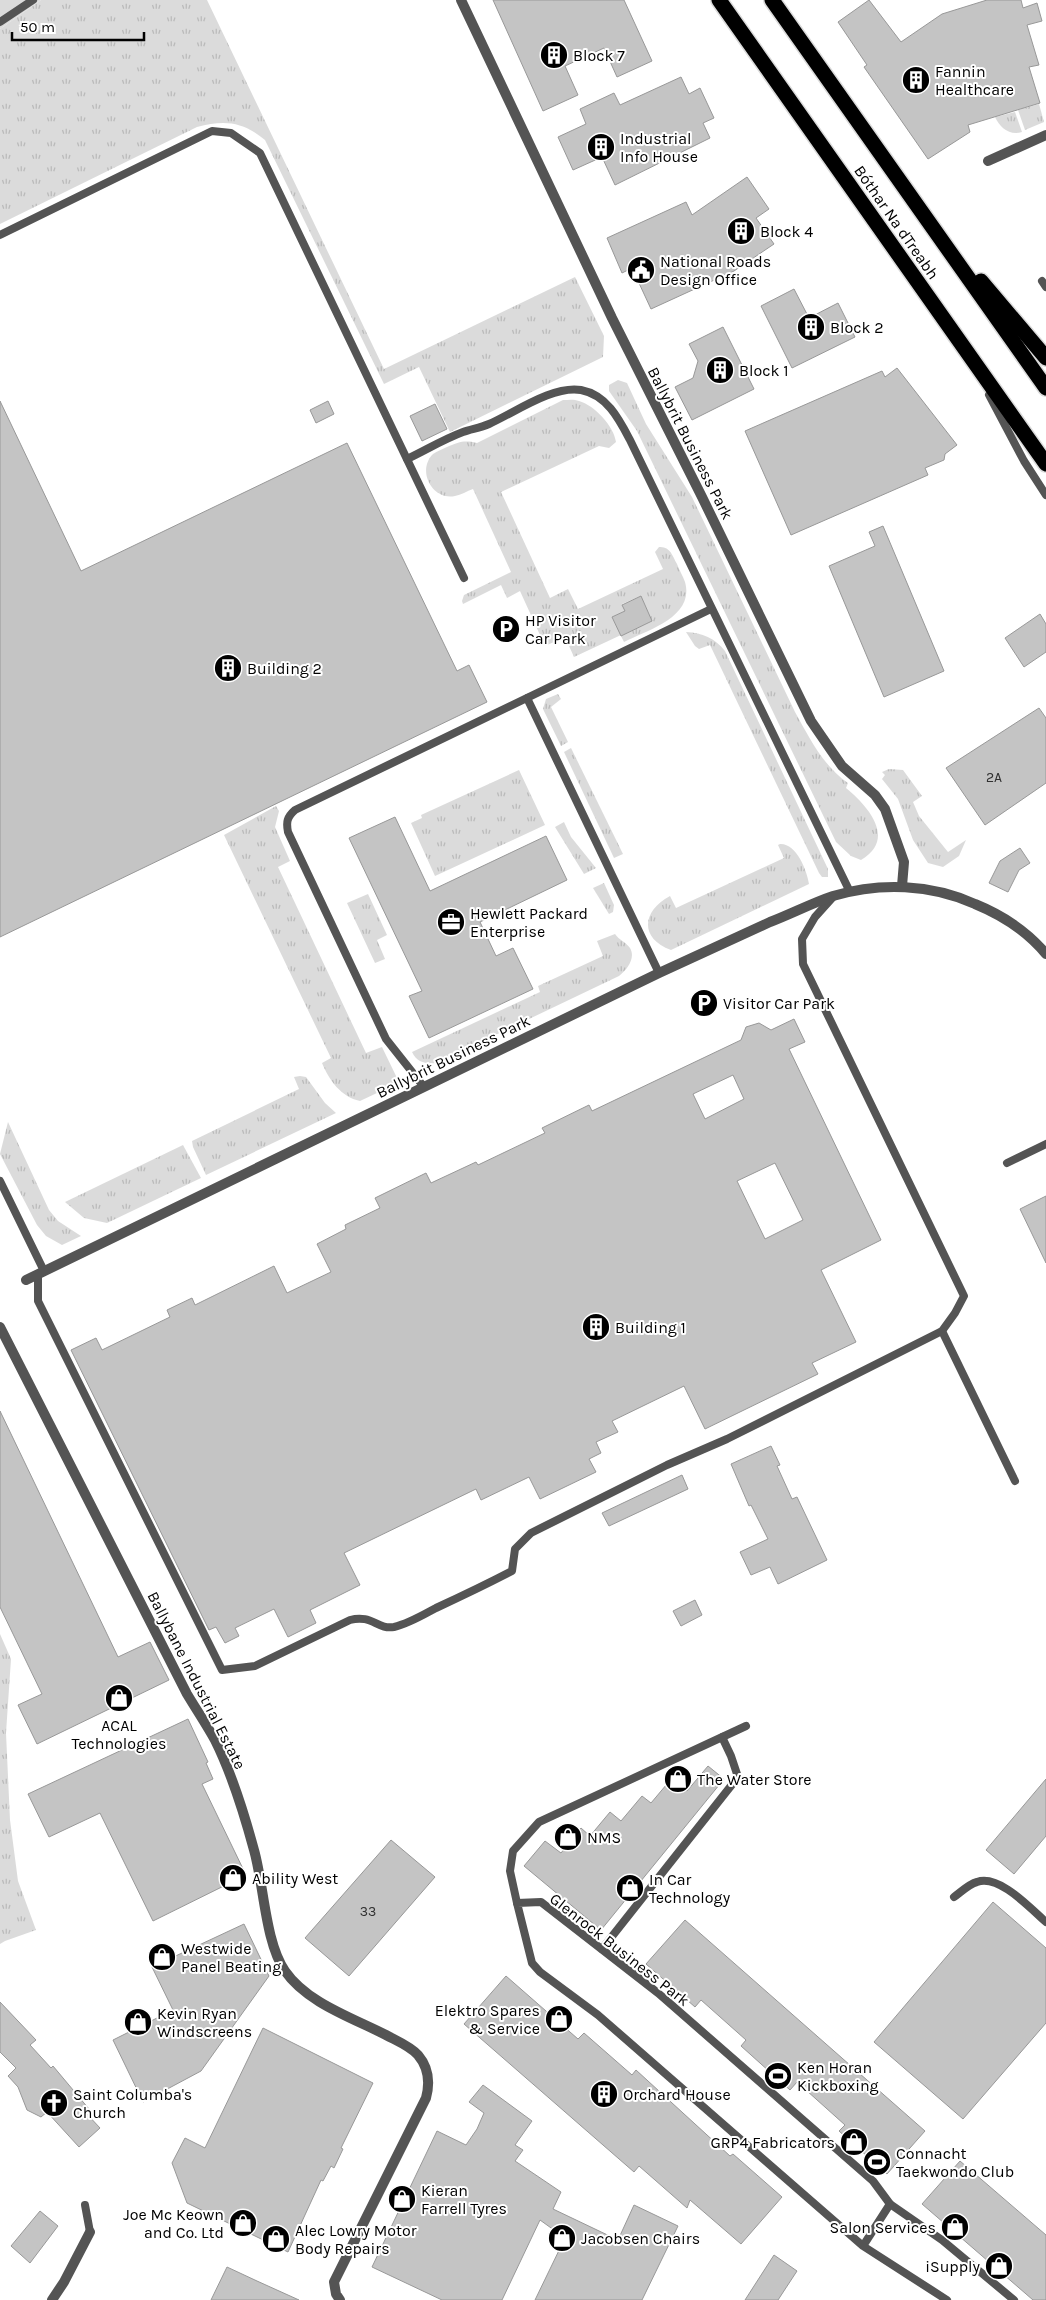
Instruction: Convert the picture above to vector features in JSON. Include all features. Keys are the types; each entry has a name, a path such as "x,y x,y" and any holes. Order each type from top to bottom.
{"highway":[{"name":"Bóthar Na dTreabh","path":"719,0 1046,464"},
{"name":"Bóthar Na dTreabh","path":"772,0 1046,388"},
{"path":"923,214 1046,358"}],"street":[{"name":"Ballybrit Business Park","path":"461,0 612,318 811,721 842,766 875,795 885,809 904,862 902,886"},
{"path":"988,161 1046,135"},
{"name":"Ballybrit Business Park","path":"26,1280 659,973 745,933 834,896 850,892 902,886 946,893 995,912 1016,926 1046,954"},
{"name":"Ballybane Industrial Estate","path":"0,1328 187,1694 215,1740 235,1789 252,1843 274,1949 284,1970 300,1989 324,2004 401,2043 417,2054 428,2076 429,2086 426,2098 334,2282 336,2294 340,2300"},
{"path":"52,2300 64,2282 90,2232"}],"lane":[{"path":"0,22 32,0"},
{"path":"0,235 212,131 231,133 260,153 464,578"},
{"path":"968,353 1024,461 1046,495"},
{"path":"408,459 463,432 486,425 553,393 571,389 590,393 607,404 616,415 850,892"},
{"path":"424,1087 386,1039 292,840 286,824 288,816 295,810 711,609"},
{"path":"527,698 659,973"},
{"path":"0,1181 41,1273 38,1302 222,1670 255,1666 350,1620 360,1617 370,1619 386,1628 410,1621 512,1571 515,1549 531,1533 675,1462 727,1439 942,1331 955,1314 964,1296 803,964 802,939 815,918 834,896"},
{"path":"1007,1163 1046,1144"},
{"path":"942,1331 1015,1481"},
{"path":"746,1726 538,1822 513,1851 510,1870 532,1962 540,1972 613,2028 863,2246 947,2300"},
{"path":"602,1949 738,1776 722,1737"},
{"path":"954,1897 977,1882 992,1880 1004,1887 1046,1922"},
{"name":"Glenrock Business Park","path":"517,1903 541,1902 658,1993 873,2181 890,2204 942,2240 1014,2300"},
{"path":"863,2246 890,2204"},
{"path":"85,2205 90,2232"}],"green space":[{"path":"0,0 41,0 0,29"},
{"path":"41,0 207,0 384,369 575,277 604,336 603,357 450,432 419,367 384,384 265,140 248,129 232,124 216,123 197,127 0,224 0,29"},
{"path":"1039,104 1044,122 1025,130 1018,110"},
{"path":"1015,112 1022,132 1018,133 1006,130 995,117"},
{"path":"618,380 627,383 646,424 692,497 795,712 817,750 831,768 848,783 846,788 870,813 878,833 877,842 872,852 861,860 851,856 836,842 637,431 609,391 609,385"},
{"path":"563,400 579,401 591,407 607,423 616,442 609,448 599,446 501,492 550,598 568,589 578,609 663,569 655,552 659,547 666,548 672,554 685,582 686,594 683,604 667,621 624,642 621,636 652,621 641,596 622,604 625,611 612,617 621,635 574,657 565,637 545,646 520,591 507,598 501,585 463,604 464,595 511,572 473,489 455,496 440,494 429,483 426,468 428,461 438,451 462,442 477,443"},
{"path":"686,632 708,637 725,651 828,869 828,877 822,877 819,873 710,645 699,649"},
{"path":"558,694 561,699 551,707 568,742 561,746 543,709 546,699"},
{"path":"571,748 623,854 614,858 564,752"},
{"path":"889,769 903,770 922,796 913,802 919,816 948,852 966,840 959,856 943,867 928,863 913,840 898,799 882,779 885,775 882,772"},
{"path":"519,770 545,825 435,876 411,823 422,818 421,815"},
{"path":"276,806 279,811 275,827 290,861 278,867 366,1053 382,1047 397,1078 396,1084 360,1101 341,1092 325,1069 322,1063 331,1058 224,835"},
{"path":"564,822 571,837 596,868 584,874 555,827"},
{"path":"778,845 791,848 800,858 809,884 671,950 653,939 649,932 648,924 654,909 661,902 670,896 676,908 784,858"},
{"path":"604,883 614,905 613,912 609,914 593,888"},
{"path":"368,894 387,935 377,940 385,959 375,963 347,903"},
{"path":"615,934 632,952 630,964 619,976 437,1063 422,1062 414,1056 412,1052 540,992 538,986 603,956 597,941"},
{"path":"294,1077 306,1077 325,1103 336,1113 206,1175 192,1141 299,1089"},
{"path":"8,1122 49,1210 58,1221 81,1236 62,1245 46,1236 37,1225 0,1154"},
{"path":"183,1145 201,1178 107,1223 84,1218 65,1202"},
{"path":"0,1634 11,1659 6,1733 10,1820 18,1881 36,1930 0,1944"}],"building":[{"name":"Block 7","path":"493,0 624,0 652,61 617,77 604,48 565,66 578,95 543,111"},
{"name":"Fannin Healthcare","path":"869,0 901,42 942,14 987,0 1021,0 1023,8 1037,3 1042,21 1027,25 1039,65 1029,67 1040,103 968,125 970,132 928,159 864,67 867,65 838,22"},
{"path":"681,77 689,94 700,88 714,118 703,123 710,138 615,185 602,157 573,170 558,137 586,124 580,109 614,93 620,105"},
{"path":"747,177 769,209 756,218 774,244 734,271 651,309 632,268 622,273 607,238 686,202 692,215"},
{"name":"Block 2","path":"794,289 809,318 838,303 855,337 792,368 761,306"},
{"name":"Block 1","path":"723,327 754,389 692,420 675,387 693,378 698,361 689,344"},
{"path":"897,368 957,445 945,454 944,460 925,468 928,475 791,535 745,431 882,371 885,377"},
{"name":"Building 2","path":"0,401 81,571 347,443 457,671 469,665 487,702 0,937"},
{"path":"328,401 334,414 316,423 310,410"},
{"path":"435,404 447,429 422,441 410,416"},
{"path":"883,526 944,671 884,697 829,566 875,546 869,532"},
{"path":"641,596 652,621 621,636 612,617 625,611 622,605"},
{"path":"1040,614 1046,624 1046,652 1024,667 1005,638"},
{"path":"1039,708 1046,718 1046,783 985,825 946,768"},
{"path":"395,817 430,891 546,836 567,880 480,922 496,956 513,948 533,989 429,1038 409,996 422,991 349,838"},
{"path":"1020,848 1030,863 1019,870 1008,892 989,883 1000,861"},
{"name":"Building 1","path":"794,1019 805,1042 789,1049 881,1240 821,1270 856,1342 812,1363 818,1374 705,1429 684,1386 612,1421 618,1432 596,1442 601,1453 589,1459 596,1472 540,1499 529,1477 481,1500 476,1489 344,1553 360,1585 310,1610 316,1623 288,1637 274,1609 235,1628 239,1636 225,1643 216,1627 209,1630 71,1350 96,1338 102,1350 170,1317 167,1310 192,1298 195,1305 274,1266 287,1293 331,1272 317,1244 346,1229 345,1225 380,1208 375,1198 426,1173 431,1183 476,1162 478,1165 545,1133 542,1128 589,1105 592,1111 741,1040 746,1027 759,1023 771,1030","holes":["733,1075 744,1099 705,1119 693,1094","775,1163 803,1220 765,1239 737,1181"]},
{"path":"1046,1196 1046,1263 1020,1209"},
{"path":"0,1411 118,1657 150,1642 169,1680 37,1744 18,1705 42,1694 0,1607"},
{"path":"771,1446 780,1465 777,1466 792,1499 797,1497 827,1560 778,1584 770,1567 751,1575 740,1552 768,1539 751,1505 749,1506 731,1464"},
{"path":"682,1475 688,1489 609,1526 602,1513"},
{"path":"695,1600 702,1615 681,1626 673,1611"},
{"path":"188,1719 208,1762 206,1763 213,1779 202,1784 246,1875 153,1921 100,1813 49,1837 28,1794"},
{"path":"708,1766 724,1779 601,1930 524,1866 545,1841 561,1853 581,1828 590,1836 610,1812 621,1821 642,1796 651,1803 672,1778 687,1791"},
{"path":"1046,1779 1046,1836 1014,1874 986,1850"},
{"path":"391,1840 435,1877 349,1976 305,1938"},
{"path":"993,1902 1046,1948 1046,2023 963,2119 874,2042"},
{"path":"685,1920 925,2131 887,2174 839,2131 845,2125 797,2082 790,2090 741,2046 746,2040 701,2000 695,2007 646,1964"},
{"path":"244,1924 269,1976 201,2071 143,2102 113,2040 173,2010 152,1967"},
{"name":"Orchard House","path":"506,1976 578,2039 584,2033 632,2075 636,2070 730,2156 733,2154 782,2197 741,2244 690,2200 687,2208 639,2166 634,2172 464,2024"},
{"name":"Saint Columba's Church","path":"0,2002 36,2040 30,2045 51,2068 53,2066 89,2109 86,2113 100,2128 79,2147 47,2112 41,2117 27,2110 18,2087 8,2076 16,2068 0,2052"},
{"path":"263,2028 373,2083 341,2148 343,2149 334,2168 331,2166 323,2181 321,2180 288,2252 187,2203 172,2163 185,2138 205,2148"},
{"path":"483,2085 532,2121 515,2145 523,2150 515,2161 561,2192 553,2209 618,2240 634,2205 678,2226 642,2300 535,2300 565,2238 540,2220 502,2300 442,2300 372,2267 437,2131 466,2145 477,2129 484,2113 469,2102"},
{"path":"960,2161 1046,2235 1046,2300 1033,2300 922,2204"},
{"path":"40,2211 58,2226 30,2263 11,2246"},
{"path":"774,2255 797,2271 778,2300 745,2300"},
{"path":"227,2267 257,2281 299,2300 211,2300"}],"place":[{"name":"Block 7","path":"554,55"},
{"name":"Fannin Healthcare","path":"916,80"},
{"name":"Industrial Info House","path":"601,147"},
{"name":"Block 4","path":"741,231"},
{"name":"National Roads Design Office","path":"641,270"},
{"name":"Block 2","path":"811,327"},
{"name":"Block 1","path":"720,370"},
{"name":"HP Visitor Car Park","path":"506,629"},
{"name":"Building 2","path":"228,668"},
{"name":"Hewlett Packard Enterprise","path":"451,922"},
{"name":"Visitor Car Park","path":"704,1003"},
{"name":"Building 1","path":"596,1327"},
{"name":"ACAL Technologies","path":"119,1698"},
{"name":"The Water Store","path":"678,1779"},
{"name":"NMS","path":"568,1837"},
{"name":"Ability West","path":"233,1878"},
{"name":"In Car Technology","path":"630,1888"},
{"name":"Westwide Panel Beating","path":"162,1957"},
{"name":"Elektro Spares & Service","path":"559,2019"},
{"name":"Kevin Ryan Windscreens","path":"138,2022"},
{"name":"Ken Horan Kickboxing","path":"778,2076"},
{"name":"Orchard House","path":"604,2094"},
{"name":"Saint Columba's Church","path":"54,2103"},
{"name":"GRP4 Fabricators","path":"854,2142"},
{"name":"Connacht Taekwondo Club","path":"877,2162"},
{"name":"Kieran Farrell Tyres","path":"402,2199"},
{"name":"Joe Mc Keown and Co. Ltd","path":"243,2223"},
{"name":"Salon Services","path":"955,2227"},
{"name":"Jacobsen Chairs","path":"562,2238"},
{"name":"Alec Lowry Motor Body Repairs","path":"276,2239"},
{"name":"iSupply","path":"999,2266"}]}
